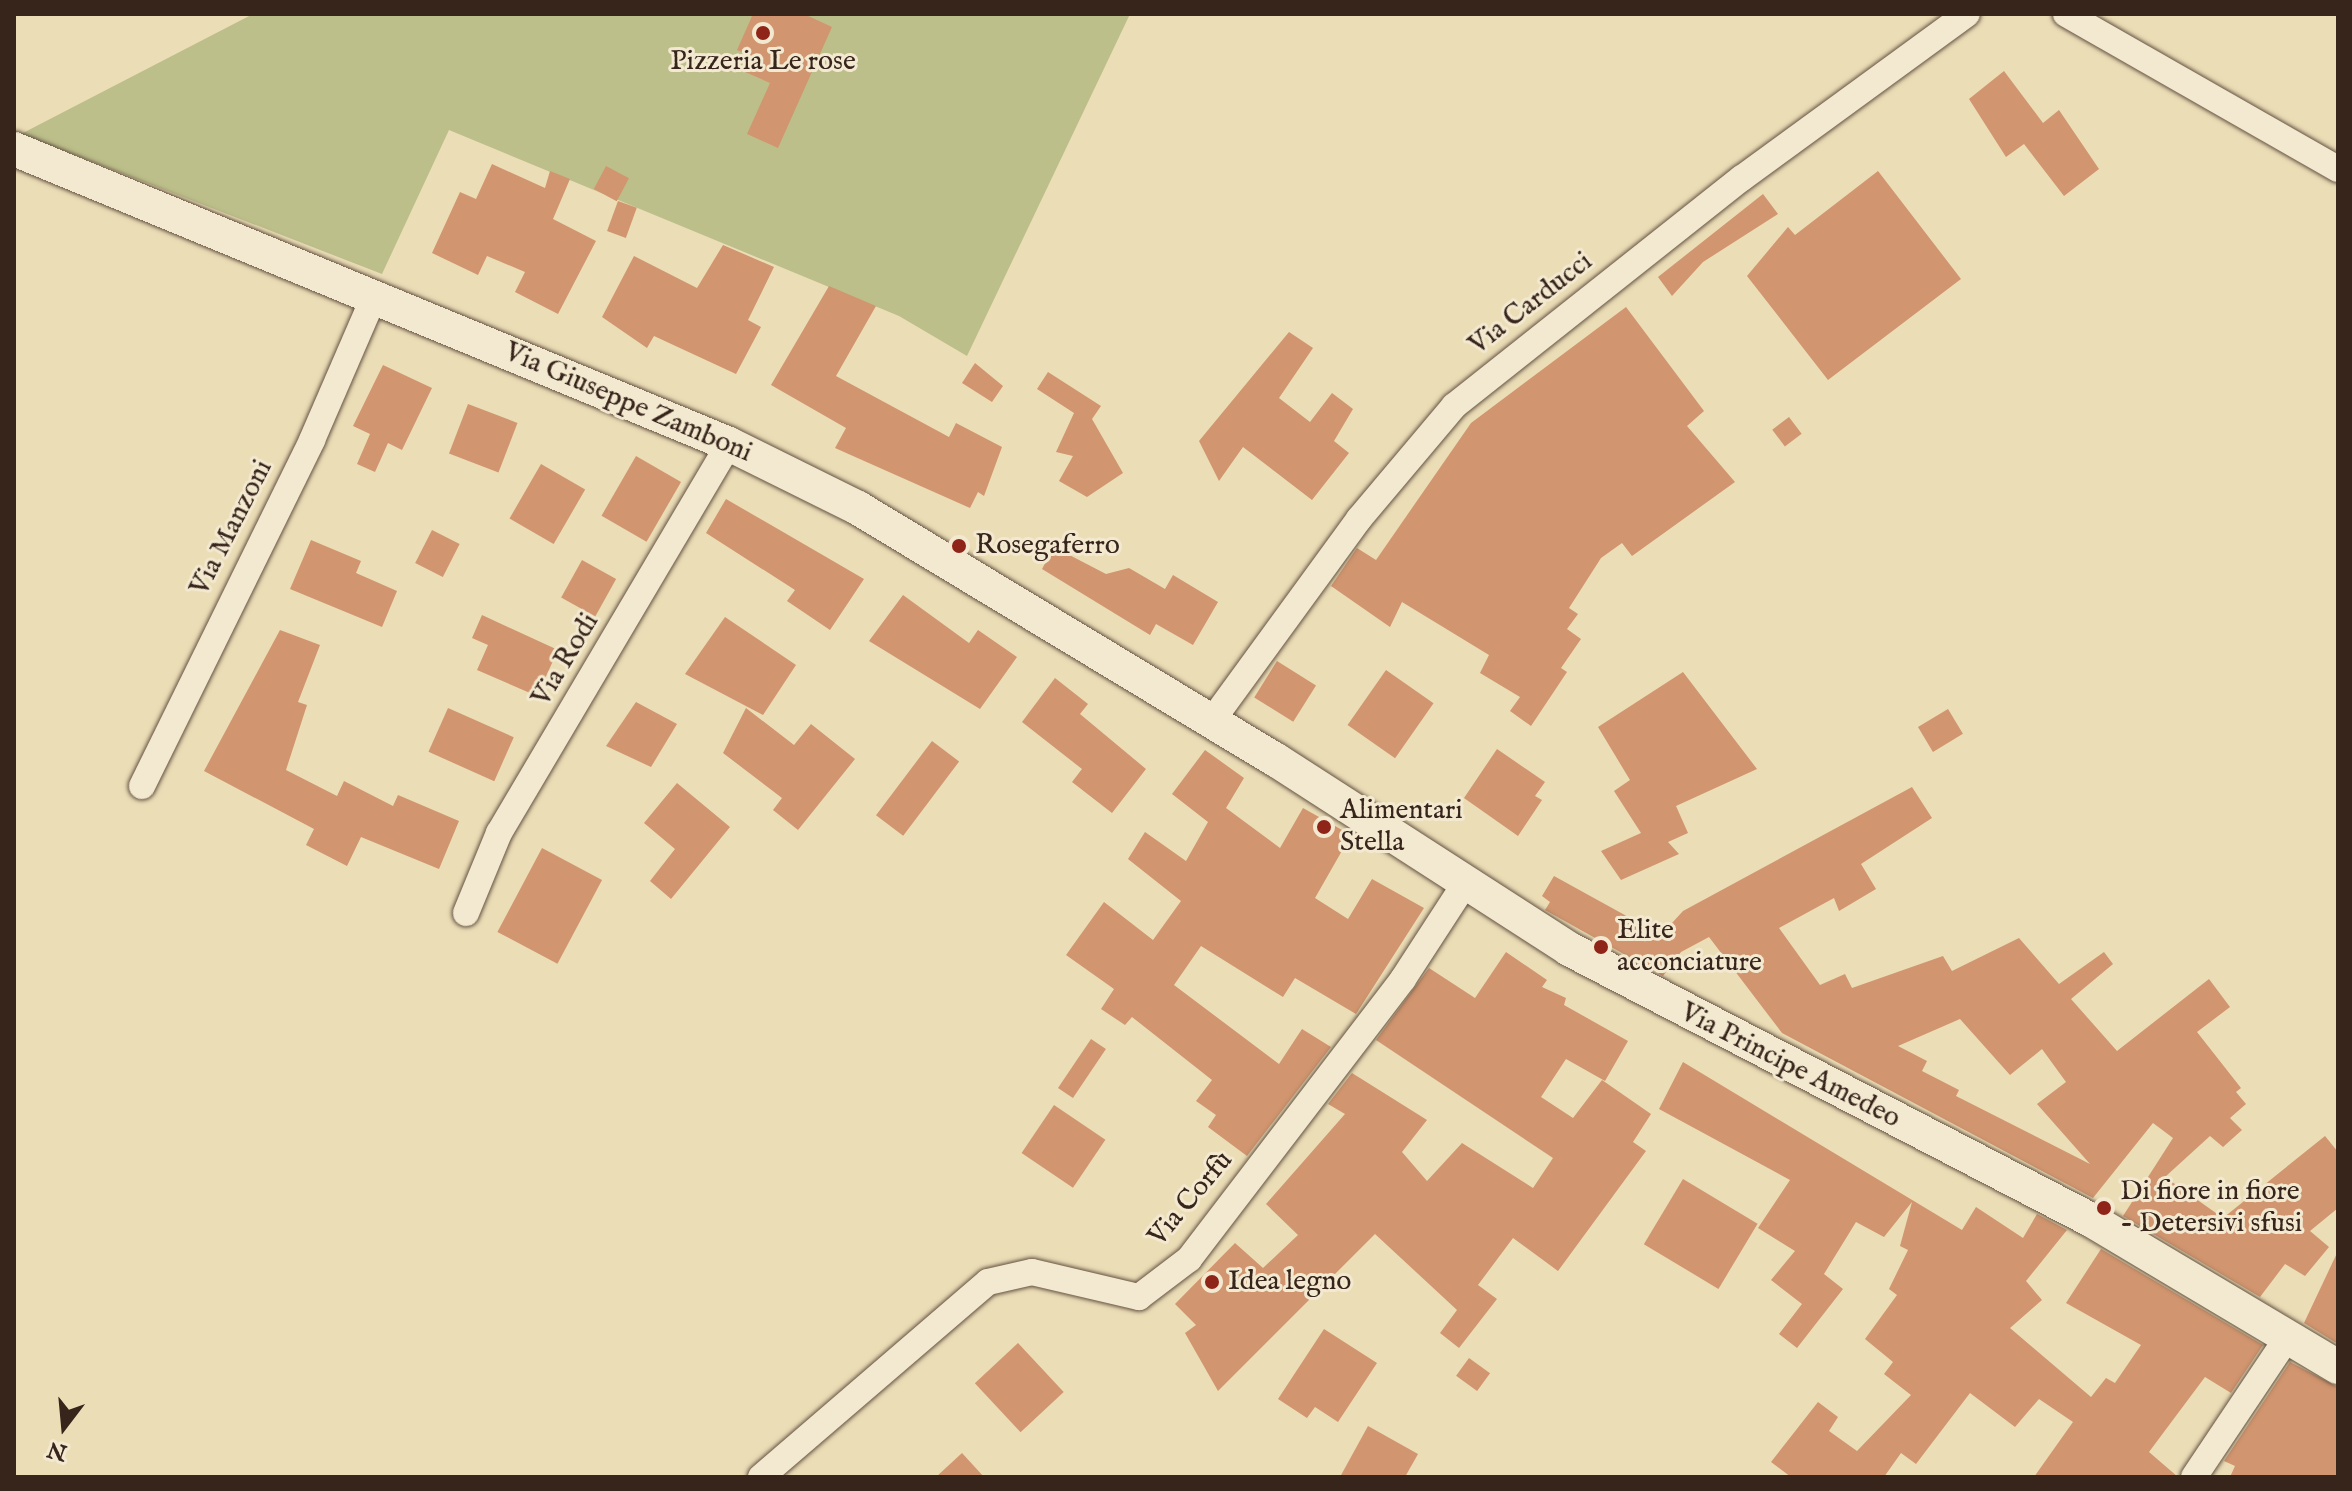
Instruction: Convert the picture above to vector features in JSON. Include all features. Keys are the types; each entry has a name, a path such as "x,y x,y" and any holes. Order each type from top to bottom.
{"street":[{"name":"Via Carducci","path":"1211,722 1359,519 1454,406 1742,178 1967,14"},
{"path":"2066,14 2338,169"},
{"name":"Via Giuseppe Zamboni","path":"14,149 729,444 858,508 1211,722"},
{"name":"Via Manzoni","path":"142,786 312,440 374,297"},
{"name":"Via Rodi","path":"466,913 499,833 729,444"},
{"name":"Via Principe Amedeo","path":"1211,722 1662,1003 2093,1221 2338,1367"},
{"name":"Via Corfù","path":"761,1477 988,1282 1032,1272 1139,1297 1189,1259 1403,979 1466,882"},
{"path":"2194,1477 2287,1338"}],"green space":[{"path":"253,14 1130,14 967,356 899,316 449,130 382,274 21,134"}],"building":[{"path":"753,14 804,14 832,27 778,148 747,134 770,83 743,71 749,55 737,50"},
{"path":"2004,71 2043,123 2059,110 2099,169 2064,196 2024,144 2006,157 1969,99"},
{"path":"492,164 545,188 550,171 570,179 553,219 596,241 558,314 515,292 525,272 487,256 478,275 432,253 460,192 476,199"},
{"path":"606,166 629,178 617,201 594,189"},
{"path":"1878,171 1961,279 1828,380 1747,276 1788,227 1795,235"},
{"path":"1763,194 1778,214 1703,262 1672,296 1658,277"},
{"path":"618,201 637,208 626,238 607,231"},
{"path":"723,245 774,267 748,320 761,327 736,374 654,336 647,348 602,317 634,256 697,288"},
{"path":"829,286 876,306 836,376 949,437 956,423 1002,447 984,496 978,492 970,508 835,448 846,428 771,385"},
{"path":"1626,307 1704,411 1687,426 1735,482 1632,556 1622,543 1601,558 1569,608 1578,614 1567,629 1581,639 1561,668 1567,672 1531,726 1510,711 1520,697 1480,673 1489,655 1402,602 1390,627 1331,586 1357,548 1376,560 1471,423"},
{"path":"1289,332 1313,348 1279,398 1310,422 1332,393 1353,409 1334,441 1349,453 1312,500 1243,447 1219,481 1199,441"},
{"path":"975,363 1003,386 992,402 962,383"},
{"path":"383,365 432,388 402,450 388,443 375,472 357,464 370,434 353,426"},
{"path":"1048,372 1101,406 1092,419 1123,473 1087,497 1059,481 1073,456 1056,452 1074,413 1037,389"},
{"path":"468,404 517,423 498,472 449,453"},
{"path":"1789,417 1802,434 1785,446 1772,430"},
{"path":"636,456 681,482 647,542 602,516"},
{"path":"541,464 585,490 554,544 510,519"},
{"path":"726,499 864,579 830,630 787,601 795,590 706,533"},
{"path":"432,530 460,544 443,577 415,563"},
{"path":"311,540 361,561 356,573 397,591 382,627 290,589"},
{"path":"1054,547 1106,574 1129,568 1165,589 1173,575 1218,602 1193,645 1156,624 1150,635 1042,569"},
{"path":"582,560 616,579 595,617 561,598"},
{"path":"903,595 969,643 978,630 1017,657 980,709 869,641"},
{"path":"482,615 558,650 537,696 477,670 488,645 472,638"},
{"path":"725,617 796,665 763,715 685,674"},
{"path":"280,630 320,645 298,702 307,705 286,770 337,796 344,781 393,806 398,795 459,821 439,869 361,837 347,866 306,845 314,829 204,771"},
{"path":"1277,661 1316,685 1293,722 1254,697"},
{"path":"1386,670 1434,703 1395,758 1348,725"},
{"path":"1683,672 1757,769 1676,806 1688,833 1668,842 1679,854 1621,880 1601,851 1641,833 1614,791 1630,780 1598,727"},
{"path":"1055,678 1088,704 1080,714 1146,769 1112,813 1072,782 1082,769 1022,722"},
{"path":"636,702 677,724 651,767 606,746"},
{"path":"448,708 514,737 494,781 428,752"},
{"path":"746,708 794,745 811,724 855,759 798,830 773,810 782,798 723,753"},
{"path":"1948,709 1963,734 1933,752 1918,727"},
{"path":"932,741 959,761 903,836 876,815"},
{"path":"1497,749 1545,782 1535,796 1542,800 1518,836 1464,798"},
{"path":"1205,750 1244,778 1226,808 1280,848 1303,808 1351,835 1315,898 1348,919 1372,879 1424,908 1356,1014 1295,978 1283,997 1201,946 1174,985 1279,1064 1302,1029 1331,1047 1247,1156 1208,1127 1216,1115 1196,1101 1212,1080 1132,1017 1125,1025 1101,1009 1114,989 1066,955 1104,902 1153,940 1181,901 1128,859 1145,832 1186,861 1208,822 1172,794"},
{"path":"677,783 730,827 671,899 650,881 675,849 644,823"},
{"path":"1912,787 1932,818 1861,864 1876,889 1839,911 1834,898 1779,928 1820,985 1845,974 1852,988 1943,956 1952,971 2019,938 2059,984 2104,952 2113,964 2071,999 2117,1051 2209,979 2230,1007 2197,1032 2241,1088 2236,1092 2246,1104 2230,1118 2242,1130 2223,1147 2210,1136 2165,1177 2223,1218 2325,1136 2338,1152 2338,1208 2310,1231 2329,1247 2305,1276 2285,1264 2260,1297 2123,1216 2173,1138 2153,1123 2093,1198 1782,1033 1709,937 1681,952 1663,976 1545,910 1550,902 1542,896 1554,876 1661,935 1683,911","holes":["1960,1019 2010,1075 2042,1049 2066,1082 2037,1104 2090,1164 1956,1096 1959,1090 1922,1071 1927,1061 1898,1046"]},
{"path":"542,848 602,880 557,964 497,932"},
{"path":"1506,952 1547,980 1542,987 1566,998 1564,1005 1628,1041 1605,1081 1566,1059 1541,1097 1573,1118 1602,1080 1651,1114 1633,1142 1646,1151 1558,1271 1513,1238 1478,1285 1497,1299 1459,1348 1440,1333 1457,1310 1375,1234 1218,1391 1185,1333 1196,1325 1175,1304 1235,1243 1263,1268 1298,1235 1266,1204 1345,1114 1328,1104 1352,1073 1427,1120 1402,1152 1427,1181 1462,1143 1533,1188 1553,1158 1376,1040 1429,968 1475,998"},
{"path":"1091,1039 1106,1049 1073,1098 1058,1088"},
{"path":"1683,1062 1962,1230 1976,1207 2023,1238 2037,1214 2067,1230 2026,1281 2042,1300 2010,1328 2091,1397 2106,1378 2115,1383 2141,1345 2066,1303 2101,1249 2263,1345 2231,1393 2205,1377 2149,1452 2178,1477 2034,1477 2073,1422 2039,1399 2015,1427 1970,1393 1916,1464 1901,1453 1884,1477 1791,1477 1771,1462 1818,1402 1838,1417 1829,1431 1857,1451 1911,1395 1884,1374 1893,1362 1865,1339 1897,1295 1889,1289 1908,1250 1900,1246 1912,1202 1884,1237 1856,1222 1824,1274 1843,1289 1797,1348 1779,1334 1802,1304 1771,1280 1795,1251 1758,1228 1790,1180 1659,1109"},
{"path":"1054,1105 1105,1140 1073,1188 1022,1153"},
{"path":"1683,1179 1758,1224 1718,1289 1644,1244"},
{"path":"2338,1251 2338,1344 2304,1323"},
{"path":"1324,1329 1377,1363 1338,1422 1315,1407 1307,1418 1278,1399"},
{"path":"1018,1343 1064,1392 1021,1432 975,1383"},
{"path":"1469,1358 1490,1373 1477,1391 1456,1376"},
{"path":"2290,1362 2338,1387 2338,1477 2230,1477 2235,1466 2224,1461"},
{"path":"1368,1426 1418,1454 1405,1477 1340,1477"},
{"path":"962,1453 984,1477 936,1477"}],"place":[{"name":"Pizzeria Le rose","path":"763,33"},
{"name":"Rosegaferro","path":"959,546"},
{"name":"Alimentari Stella","path":"1324,827"},
{"name":"Elite acconciature","path":"1601,947"},
{"name":"Di fiore in fiore - Detersivi sfusi","path":"2104,1208"},
{"name":"Idea legno","path":"1212,1282"}]}
